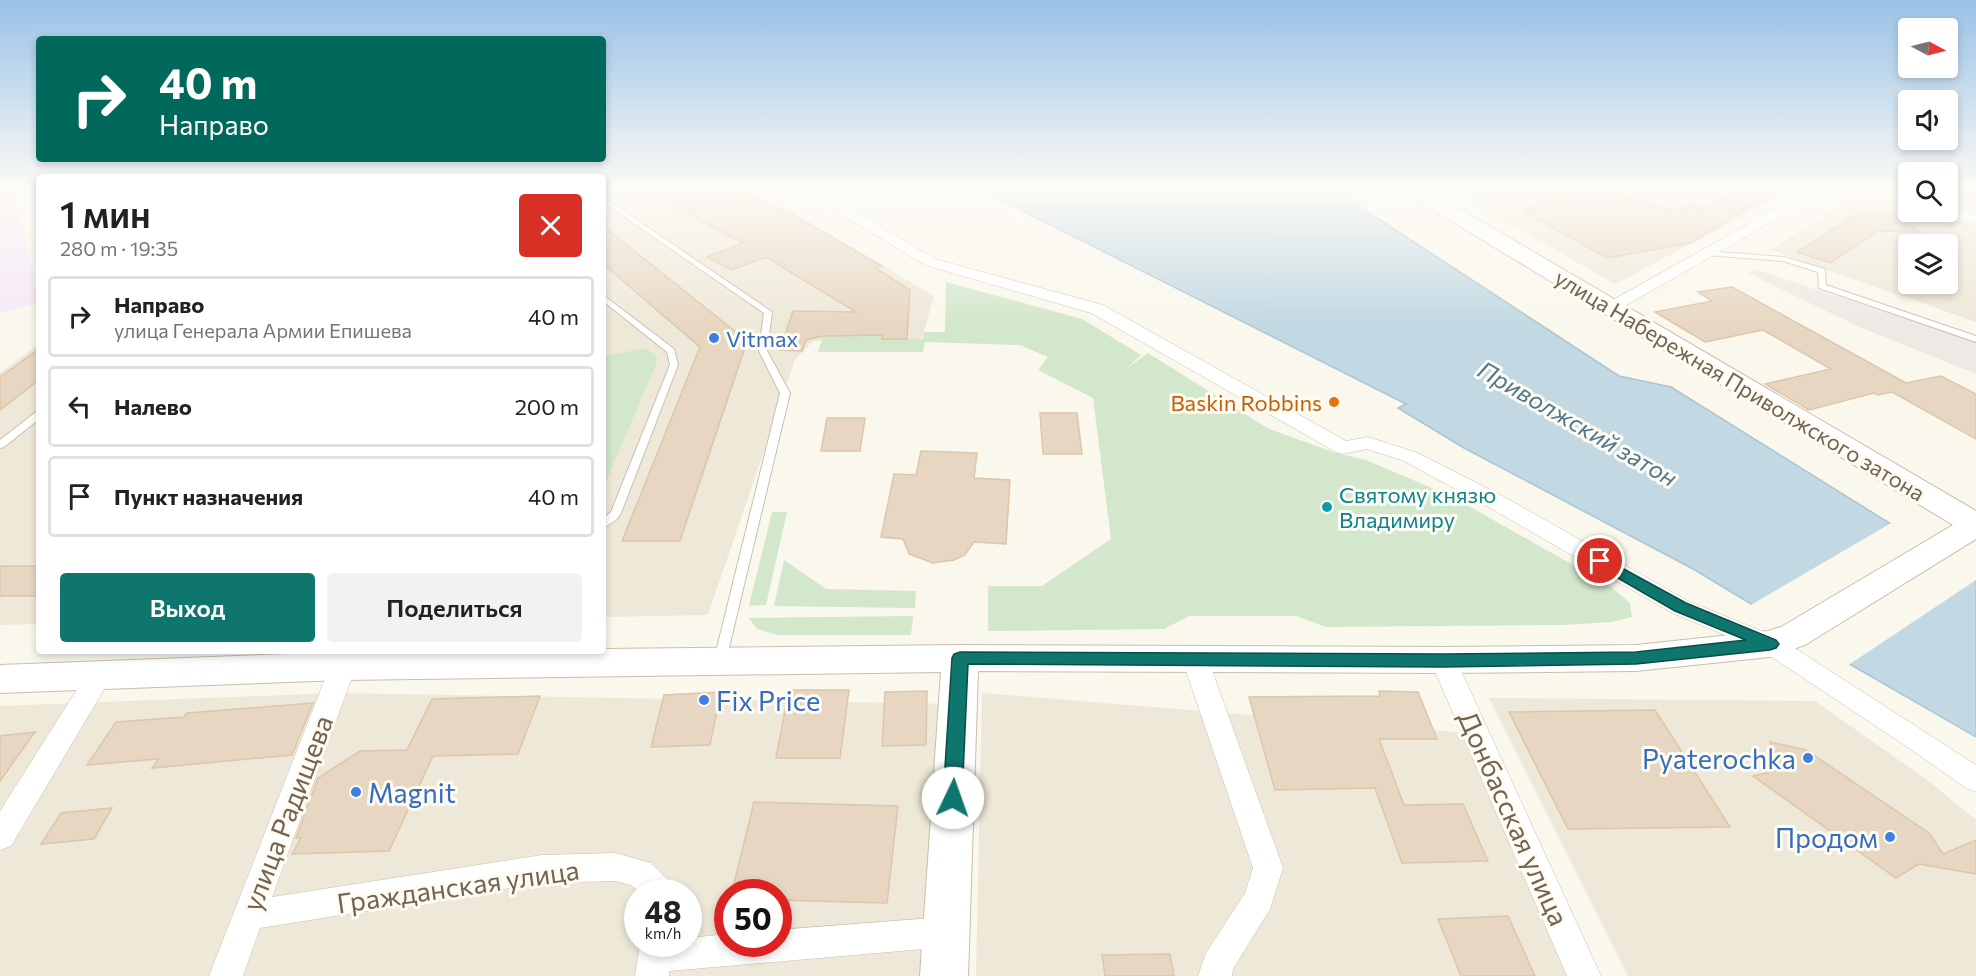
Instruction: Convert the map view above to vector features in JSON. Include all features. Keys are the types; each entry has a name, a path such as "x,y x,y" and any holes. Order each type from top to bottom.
{"main road":[{"name":"улица Набережная Приволжского затона","path":"1488,235 1976,525"},
{"path":"0,679 99,676 347,658 1443,660 1636,658 1782,640 1976,525"},
{"path":"944,976 960,658"}],"street":[{"path":"884,235 930,262 1096,309 1343,448 1368,443 1411,457 1500,504 1680,607 1782,640 1976,780"},
{"path":"1610,308 1740,235"},
{"name":"улица Радищева","path":"226,976 347,658"},
{"path":"1195,658 1268,868 1259,899 1218,964 1215,976"},
{"name":"Донбасская улица","path":"1443,660 1584,976"},
{"path":"0,837 99,676"},
{"name":"Гражданская улица","path":"249,915 542,869 615,867 640,873 646,879"},
{"path":"654,958 946,932"}],"lane":[{"path":"655,235 768,312 763,351 785,393 720,660"},
{"path":"1707,253 1784,259 1822,271 1822,286 1976,339"},
{"path":"606,299 671,351 674,365 616,513 606,522"},
{"path":"0,446 36,416"}],"shaded area":[{"path":"0,235 24,235 36,289 36,304 0,313"},
{"path":"606,235 830,235 934,296 921,342 813,341 795,360 708,615 606,617"},
{"path":"1529,235 1709,235 1615,284"},
{"path":"1795,235 1898,235 1898,294 1958,294 1958,235 1976,235 1976,322 1770,250"},
{"path":"1757,270 1976,342 1976,374 1857,326 1748,273"},
{"path":"36,346 36,624 0,625 0,373"},
{"path":"336,693 957,704 932,976 0,976 0,706"},
{"path":"982,693 1468,733 1578,976 976,976"},
{"path":"1489,698 1815,701 1930,782 1976,820 1976,976 1628,976"}],"green space":[{"path":"946,282 1082,319 1141,355 1127,368 1148,353 1269,429 1336,453 1366,460 1453,497 1610,586 1630,603 1632,617 1611,622 1564,625 1326,627 1296,616 1189,616 1164,629 988,631 988,586 1042,586 1111,539 1093,398 1038,370 1048,357 1020,345 925,342 923,352 818,352 823,336 882,335 882,339 923,339 924,332 945,332"},
{"path":"647,348 658,359 606,482 606,355"},
{"path":"772,512 787,512 766,605 749,606"},
{"path":"784,560 826,589 916,591 915,608 774,606"},
{"path":"913,616 911,635 777,635 757,629 749,618"}],"water":[{"name":"Приволжский затон","path":"1069,235 1403,235 1619,376 1671,387 1976,577 1976,737 1853,666 1695,570 1464,448 1398,408 1406,404"}],"pier":[{"path":"1893,522 1976,574 1976,580 1847,666 1749,606"}],"building":[{"path":"606,235 614,235 747,341 680,541 622,541 700,347 606,267"},
{"path":"727,235 828,235 882,266 875,268 910,290 907,339 882,339 882,335 823,336 806,340 802,351 780,350 793,311 856,312 766,257 732,270 707,257 743,243"},
{"path":"1565,235 1705,235 1691,243 1607,258"},
{"path":"1825,235 1873,235 1830,263 1797,252"},
{"path":"1732,287 1906,383 1941,376 1976,394 1976,439 1892,392 1877,395 1874,393 1809,410 1765,384 1831,369 1763,330 1705,342 1655,312 1712,301 1698,292"},
{"path":"36,351 36,382 0,410 0,377"},
{"path":"1040,413 1077,413 1082,454 1043,454"},
{"path":"827,418 865,418 860,451 821,451"},
{"path":"921,451 977,453 974,478 1010,480 1006,544 974,542 965,555 954,560 933,563 909,554 903,539 881,537 894,474 916,475"},
{"path":"0,566 36,566 36,596 0,596"},
{"path":"789,690 849,690 840,758 776,758"},
{"path":"927,691 926,745 882,746 885,692"},
{"path":"1379,691 1418,692 1437,739 1379,739 1404,805 1463,804 1488,861 1402,863 1375,788 1275,790 1249,697 1380,696"},
{"path":"721,692 710,745 651,747 664,695"},
{"path":"540,696 518,754 433,756 389,851 292,854 301,838 296,838 318,778 360,751 407,750 432,699"},
{"path":"313,703 292,755 152,768 158,759 87,765 116,722 184,717 187,713"},
{"path":"1655,710 1730,827 1568,829 1509,712"},
{"path":"35,732 0,781 0,736"},
{"path":"1770,742 1806,750 1929,833 1943,854 1976,840 1976,874 1919,864 1896,878 1753,776 1778,770"},
{"path":"754,802 898,806 887,903 792,900 792,879 735,879"},
{"path":"112,808 94,839 41,844 61,813"},
{"path":"1508,916 1535,976 1461,976 1438,919"},
{"path":"1170,954 1174,976 1105,976 1102,955"}],"place":[{"name":"Vitmax","path":"714,338"},
{"name":"Baskin Robbins","path":"1334,402"},
{"name":"Святому князю Владимиру","path":"1327,507"},
{"name":"Fix Price","path":"704,700"},
{"name":"Pyaterochka","path":"1808,758"},
{"name":"Magnit","path":"356,792"},
{"name":"Продом","path":"1890,837"}],"route":[{"path":"953,798 960,658 1443,660 1636,658 1770,644 1680,607 1600,561"}]}
